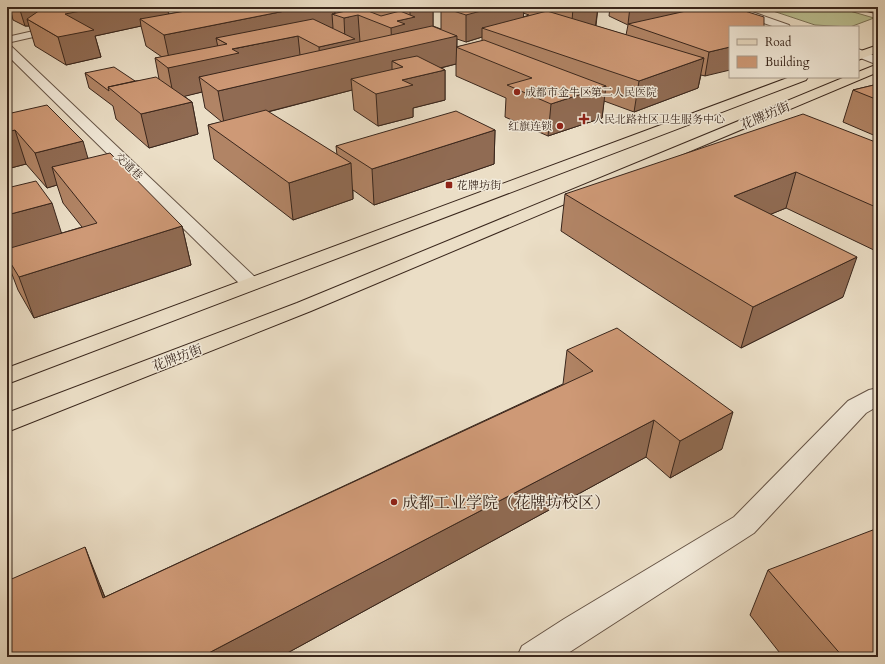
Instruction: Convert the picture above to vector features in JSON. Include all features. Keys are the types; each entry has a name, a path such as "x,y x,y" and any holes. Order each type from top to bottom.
{"main road":[{"path":"859,55 878,48"},
{"name":"花牌坊街","path":"859,76 878,68"},
{"name":"花牌坊街","path":"7,376 799,78"},
{"name":"花牌坊街","path":"7,423 304,307 855,78"}],"street":[{"path":"728,7 782,26"},
{"path":"7,40 69,26"},
{"name":"交通巷","path":"7,48 73,120 251,284"},
{"path":"859,55 878,61"},
{"path":"534,657 576,629 744,525 857,407 878,396"}],"green space":[{"path":"761,7 836,7 874,18 853,26 815,25"}],"building":[{"path":"102,7 65,14 94,30 58,37 27,19 43,8"},
{"path":"208,7 305,7 164,35 140,19"},
{"path":"358,7 381,16 400,11 415,17 397,21 405,24 391,28 358,15 344,18 332,14 346,11 341,9"},
{"path":"403,7 419,7 410,9"},
{"path":"441,7 496,7 466,15"},
{"path":"704,7 732,7 764,17 764,26 729,26 729,47 709,52 628,24"},
{"path":"547,11 704,58 639,81 482,28"},
{"path":"313,19 355,39 319,47 298,36 232,49 239,53 168,68 155,58 227,44 216,38"},
{"path":"432,26 457,36 218,91 199,77"},
{"path":"484,40 606,86 551,104 507,85 532,78 456,47"},
{"path":"417,56 445,70 402,80 413,85 376,94 351,79 403,67 392,61"},
{"path":"114,67 135,81 108,87 109,91 85,73"},
{"path":"156,77 192,102 141,114 108,87"},
{"path":"878,84 878,100 853,90"},
{"path":"47,105 83,141 35,153 15,130 7,132 7,114"},
{"path":"266,110 351,163 289,183 208,125"},
{"path":"456,111 495,130 372,169 336,146"},
{"path":"803,114 878,143 878,208 796,172 734,196 857,257 753,307 565,194"},
{"path":"110,153 182,226 19,277 7,257 7,249 97,223 52,167"},
{"path":"36,181 52,203 7,215 7,188"},
{"path":"617,328 733,412 680,441 654,420 201,657 7,657 7,581 85,547 103,598 593,371 567,350"},
{"path":"878,528 878,657 843,657 768,570"}],"place":[{"name":"成都市金牛区第二人民医院","path":"517,92"},
{"name":"人民北路社区卫生服务中心","path":"584,119"},
{"name":"红旗连锁","path":"560,126"},
{"name":"花牌坊街","path":"449,185"},
{"name":"成都工业学院（花牌坊校区）","path":"394,502"}]}
